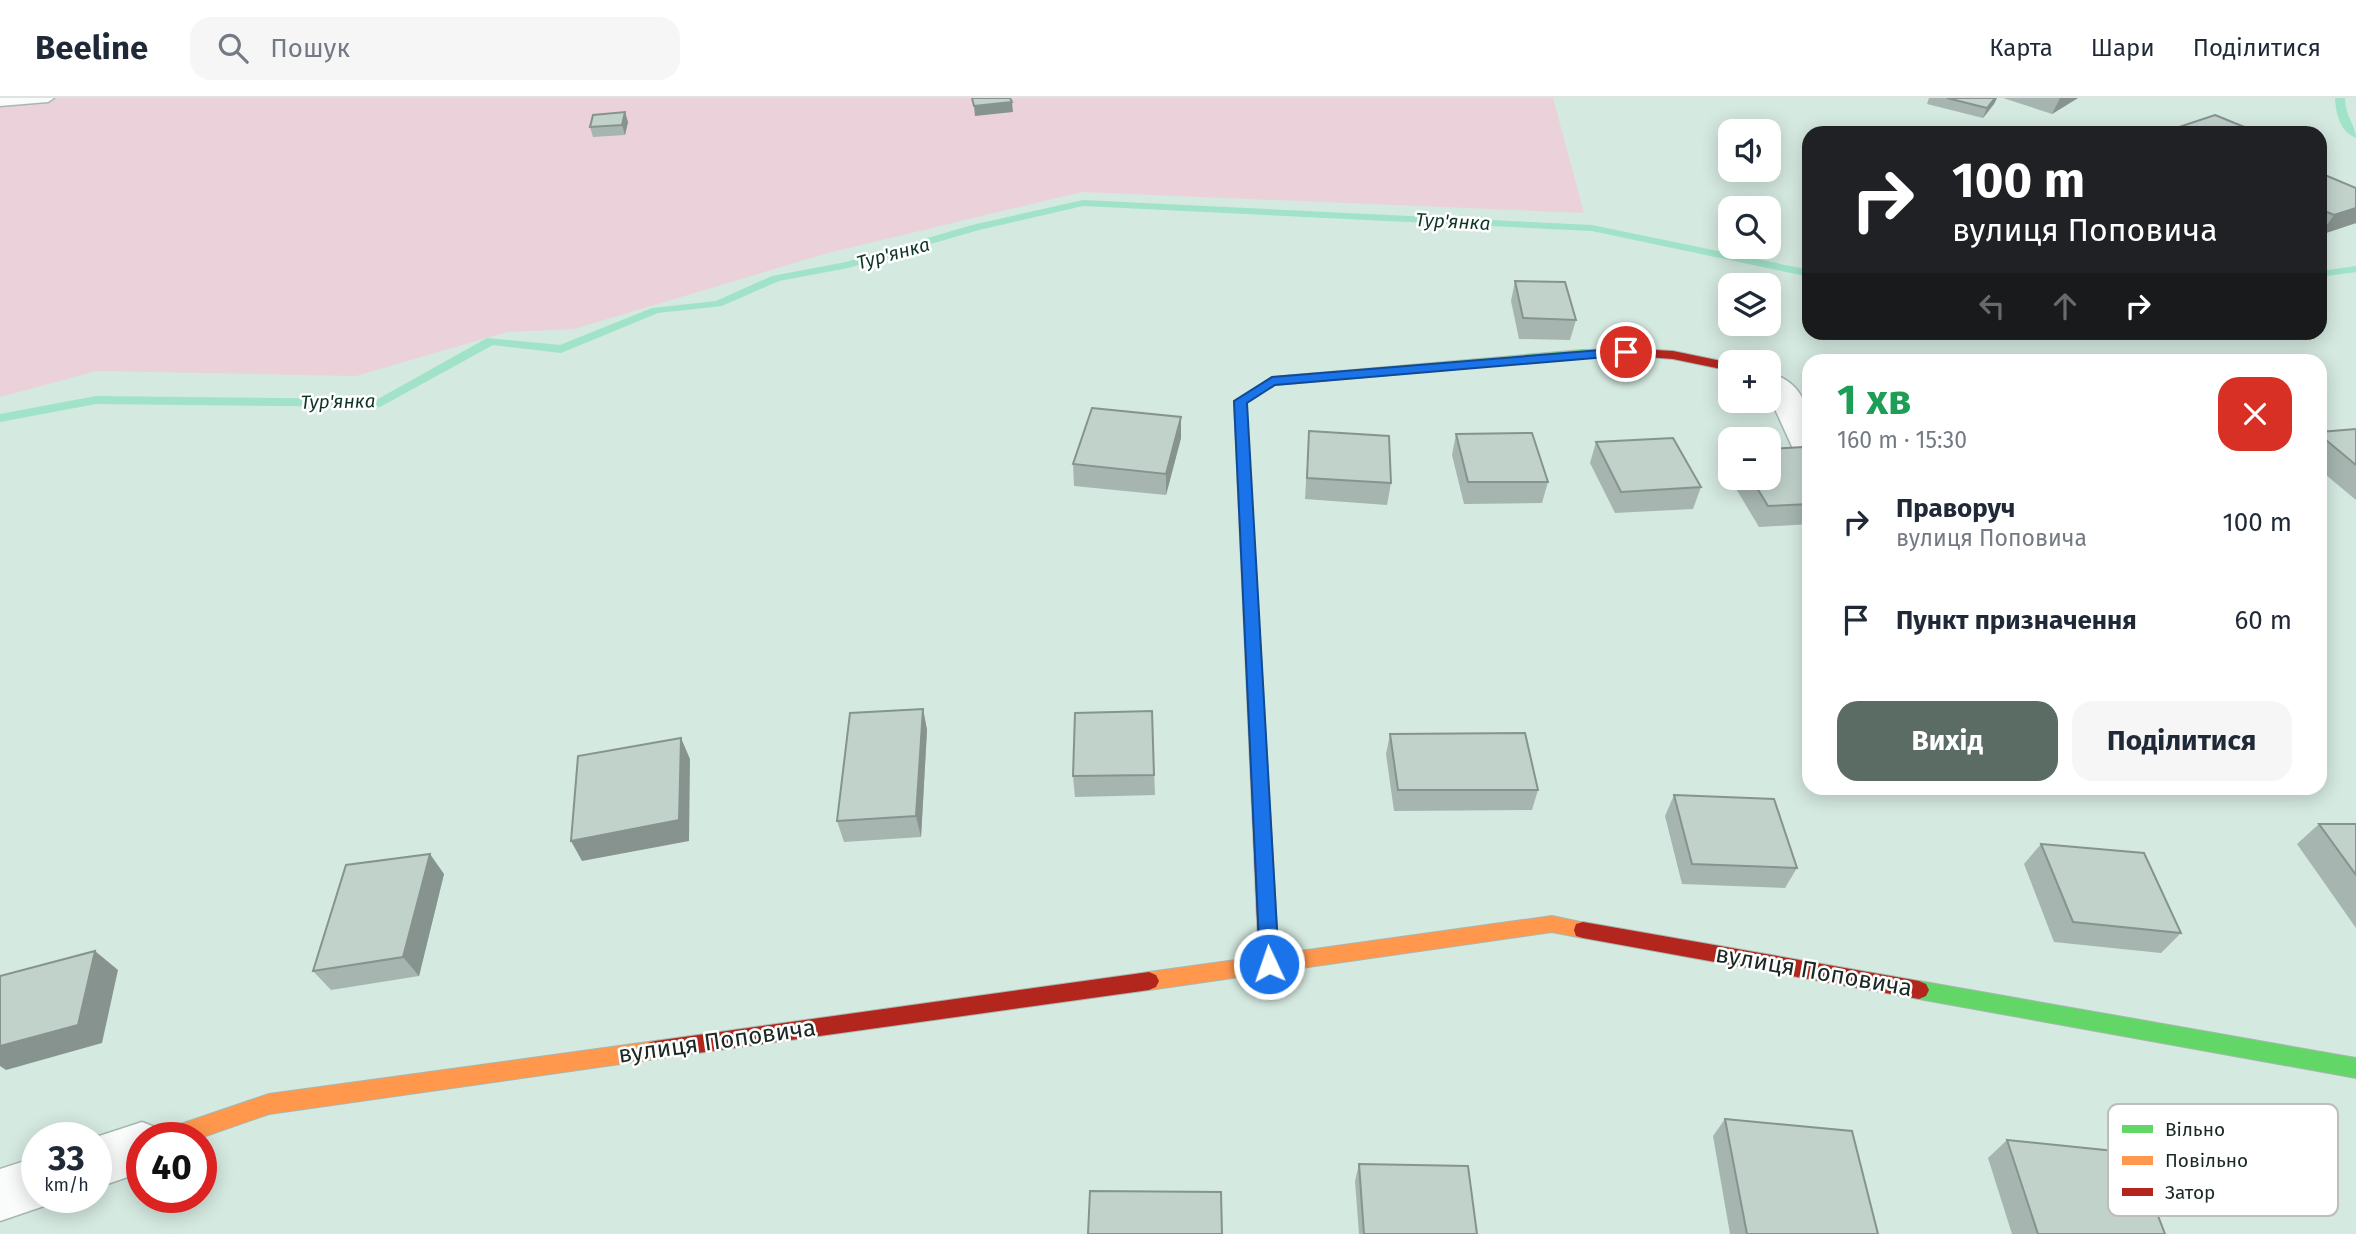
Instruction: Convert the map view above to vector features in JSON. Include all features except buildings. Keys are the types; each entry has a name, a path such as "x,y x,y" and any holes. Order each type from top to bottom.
{"street":[{"path":"1269,964 1240,401 1272,381 1561,356 1626,352 1700,357 1718,363"},
{"path":"1781,390 1785,393 1802,432"},
{"name":"вулиця Поповича","path":"216,1122 269,1104 1552,924 2356,1068"},
{"path":"0,1195 21,1188"}],"lane":[{"path":"0,102 48,98"}],"shaded area":[{"path":"0,98 1553,98 1584,213 1082,192 828,253 574,329 507,332 356,376 97,371 0,397"}],"waterway":[{"name":"Тур'янка","path":"2340,98 2343,119 2356,135"},
{"name":"Тур'янка","path":"0,418 96,400 380,403 491,341 561,349 656,310 718,304 776,278 848,265 976,227 1083,203 1592,228 1802,272"},
{"name":"Тур'янка","path":"2327,273 2356,269"}],"traffic: fast":[{"path":"1256,391 1272,381 1583,354 1638,353"},
{"path":"1919,990 2356,1068"}],"traffic: slow":[{"path":"1149,981 1552,924 1583,930"},
{"path":"216,1122 269,1104 655,1050"}],"traffic: jam":[{"path":"1638,353 1673,355 1718,364"},
{"path":"1256,391 1240,401 1269,964"},
{"path":"1583,930 1919,990"},
{"path":"655,1050 1149,981"}],"route":[{"path":"1269,964 1240,401 1272,381 1626,352"}]}
